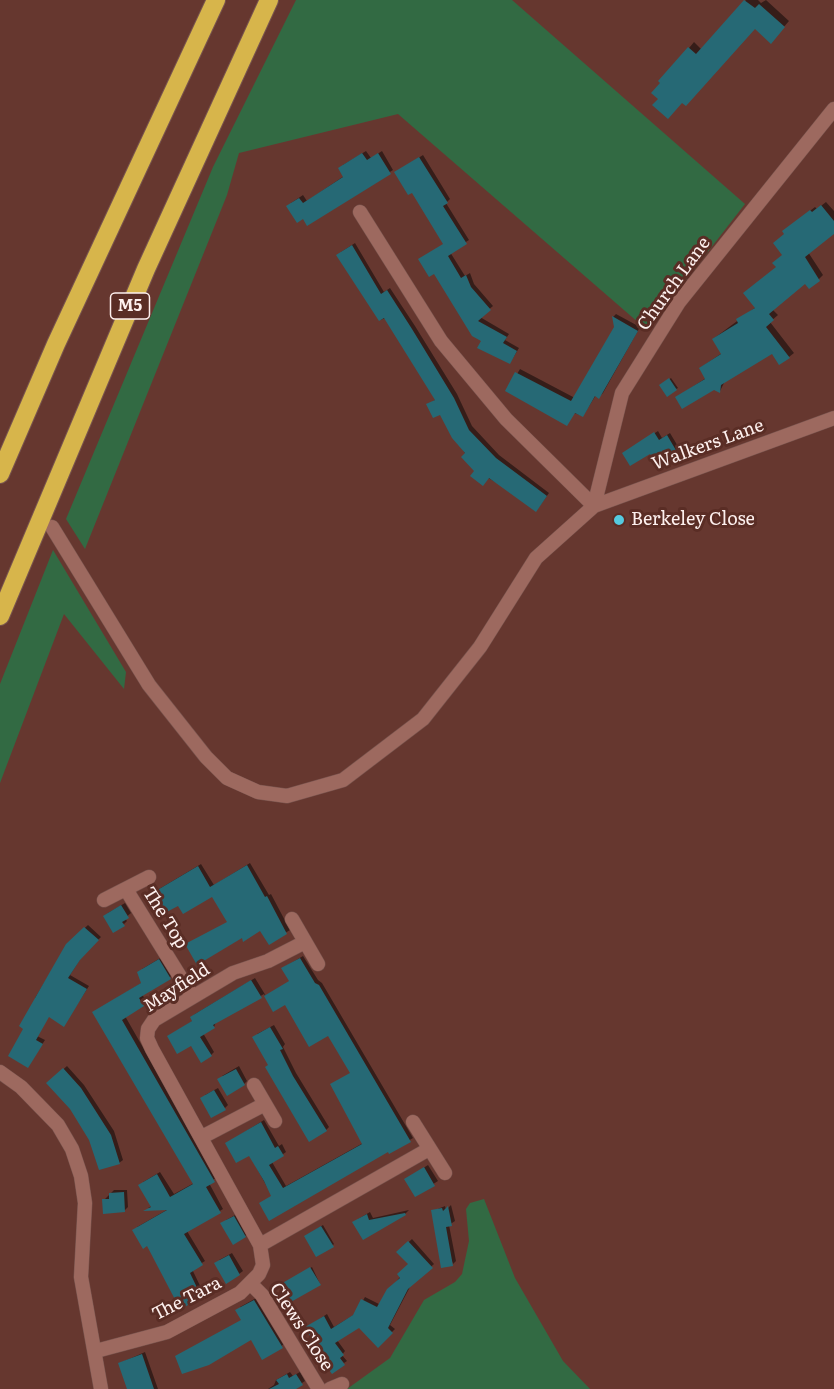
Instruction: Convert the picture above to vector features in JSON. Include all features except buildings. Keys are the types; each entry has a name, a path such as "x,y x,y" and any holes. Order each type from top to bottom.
{"highway":[{"path":"0,474 56,344 216,0"},
{"name":"M5","path":"0,616 146,269 269,0"}],"street":[{"name":"Church Lane","path":"594,506 622,393 679,302 834,109"},
{"path":"52,527 149,685 206,757 227,778 258,792 287,796 343,780 423,719 480,647 536,558 594,506 506,419 441,341 360,212"},
{"name":"Walkers Lane","path":"594,506 834,418"},
{"name":"The Top","path":"104,900 127,891 150,877"},
{"name":"The Top","path":"127,891 192,996"},
{"path":"292,919 318,964"},
{"name":"Mayfield","path":"260,1245 147,1038 148,1029 154,1020 233,973 268,961 305,942"},
{"path":"0,1072 21,1087 58,1125 72,1149 81,1176 85,1203 81,1277 101,1389"},
{"path":"254,1084 275,1121"},
{"path":"202,1137 265,1104"},
{"path":"413,1122 445,1173"},
{"path":"251,1284 263,1265 260,1245 429,1149"},
{"name":"The Tara","path":"96,1351 167,1332 251,1284"},
{"name":"Clews Close","path":"251,1284 262,1294 319,1389"}],"green space":[{"path":"296,0 512,0 745,204 647,330 398,114 239,153 227,195 85,549 66,519 213,167"},
{"path":"53,550 126,672 124,689 64,614 0,783 0,684"},
{"path":"484,1199 515,1278 563,1361 590,1389 347,1389 390,1358 424,1300 455,1282 462,1274 469,1241 466,1209 470,1203"}],"place":[{"name":"Berkeley Close","path":"619,520"}]}
